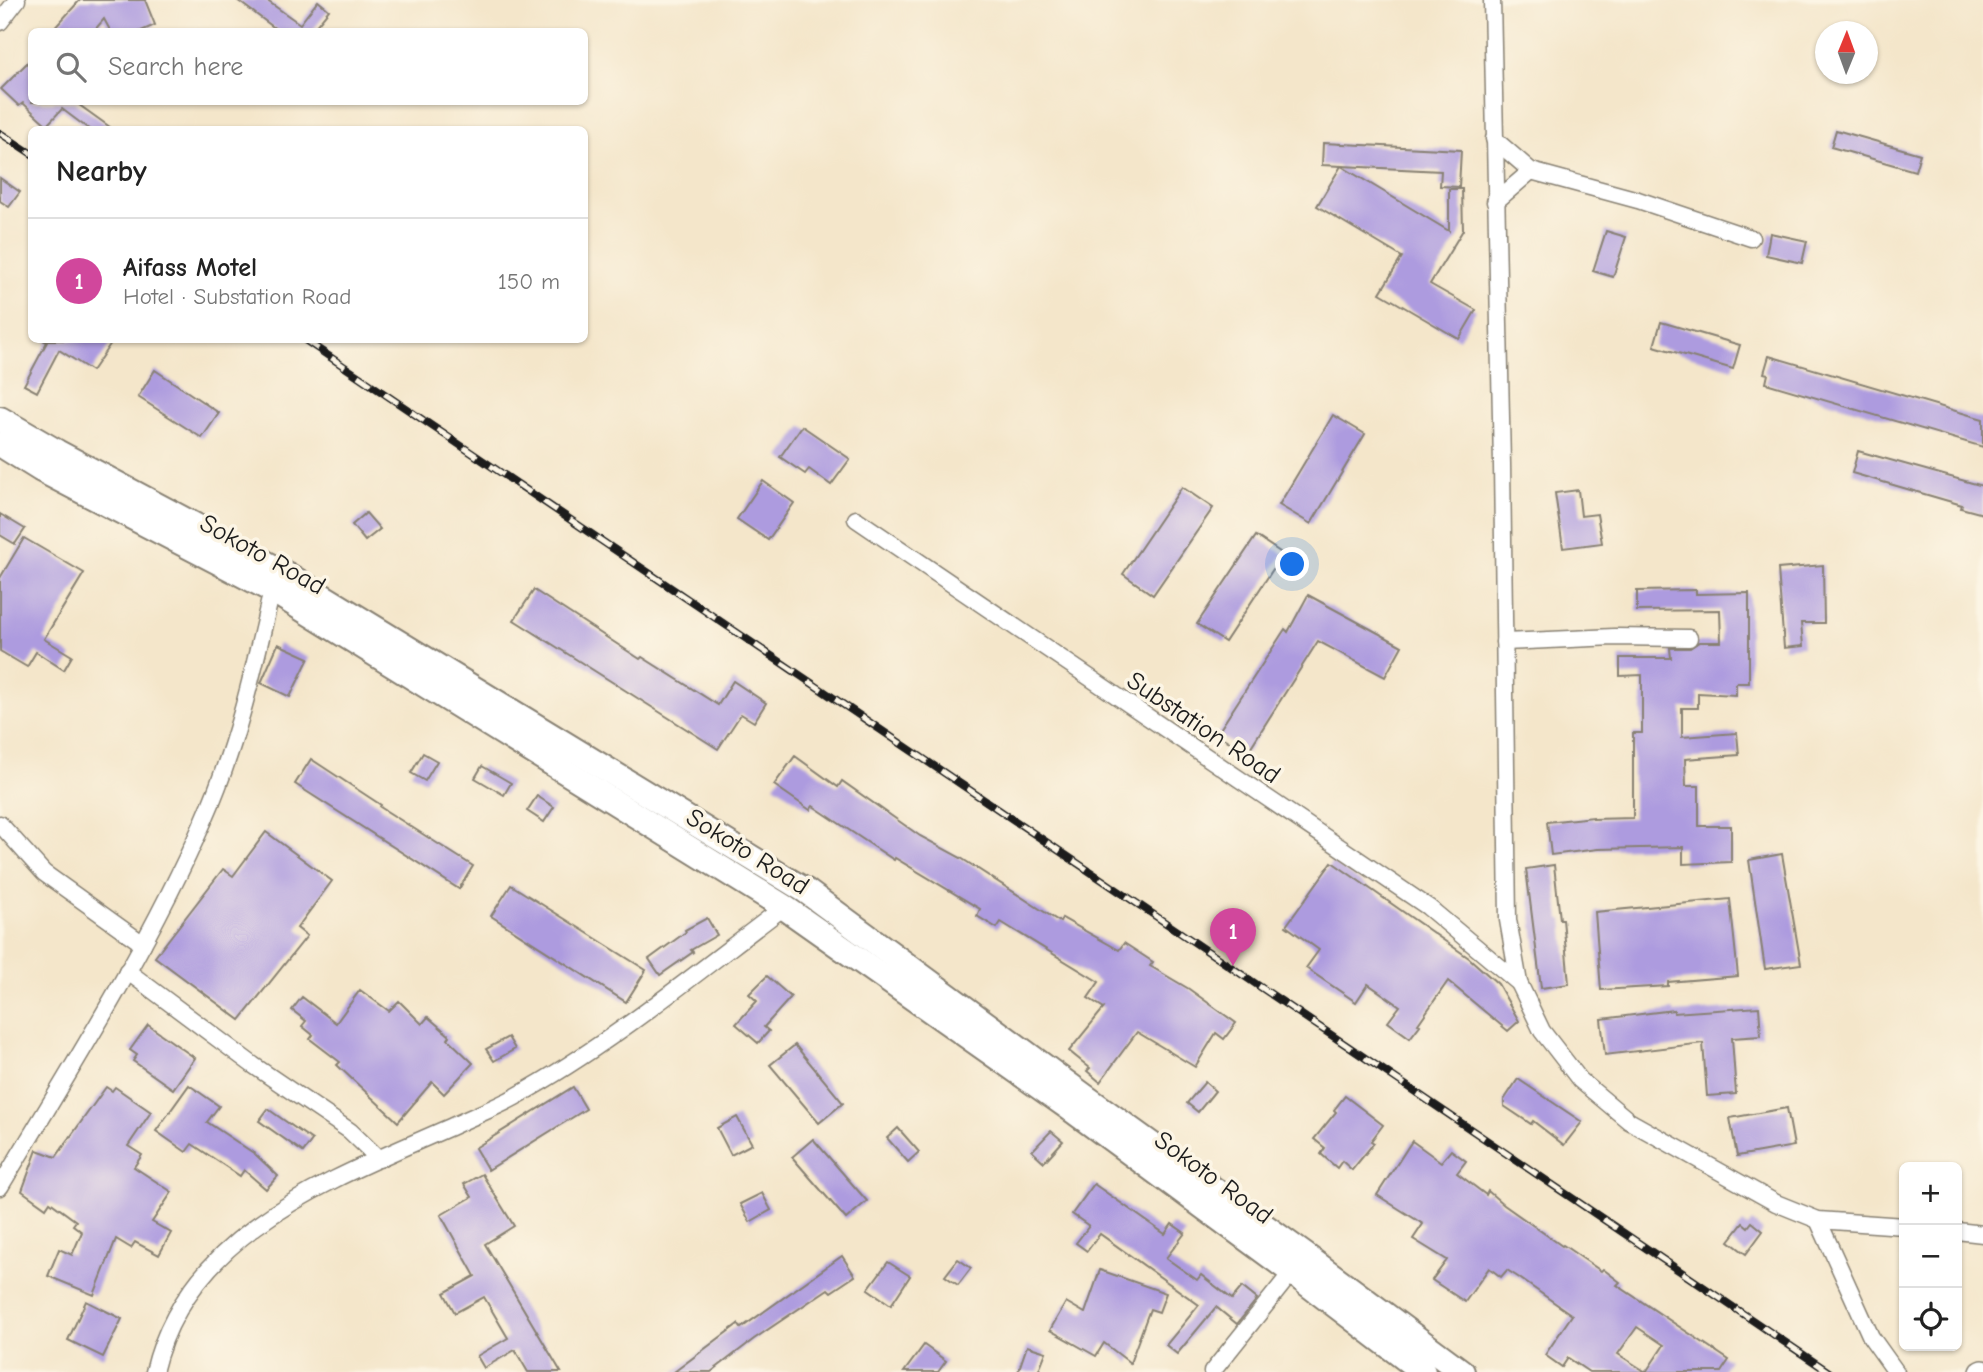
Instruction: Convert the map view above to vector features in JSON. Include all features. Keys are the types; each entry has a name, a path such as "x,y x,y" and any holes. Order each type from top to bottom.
{"main road":[{"name":"Sokoto Road","path":"0,419 286,574 806,891 1462,1372"},
{"name":"Sokoto Road","path":"0,444 40,469 272,590 784,907 1068,1107 1423,1372"}],"street":[{"path":"0,22 17,0"},
{"path":"1492,0 1508,920 1519,983 1542,1031 1580,1080 1629,1121 1776,1203 1818,1220 1899,1226"},
{"path":"1494,139 1531,171 1638,200 1751,238"},
{"path":"1495,202 1531,171"},
{"name":"Substation Road","path":"856,519 1428,906 1519,983"},
{"path":"0,1186 143,944 210,806 244,710 272,590"},
{"path":"1504,642 1614,637 1689,638"},
{"path":"0,824 44,873 143,944"},
{"path":"154,1372 173,1318 202,1273 241,1236 318,1186 513,1098 592,1051 784,907"},
{"path":"127,971 253,1065 350,1131 380,1159"},
{"path":"1818,1220 1871,1337 1896,1372"},
{"path":"1962,1232 1983,1234"},
{"path":"1212,1372 1292,1272"}],"building":[{"path":"80,0 145,0 155,25 148,28 109,28 104,19 96,28 55,28"},
{"path":"237,0 266,0 300,24 318,1 329,10 314,28 275,28"},
{"path":"28,62 28,105 79,105 108,126 85,126 62,109 47,125 23,103 19,106 1,89"},
{"path":"1836,130 1920,154 1915,171 1831,147"},
{"path":"1323,143 1461,150 1459,187 1440,186 1441,171 1322,165"},
{"path":"1341,166 1449,231 1449,189 1462,189 1463,230 1430,284 1476,310 1459,339 1380,293 1402,257 1317,206"},
{"path":"0,178 20,192 9,207 0,201"},
{"path":"1606,231 1626,237 1613,277 1593,271"},
{"path":"1770,233 1807,241 1802,263 1766,255"},
{"path":"1661,322 1740,345 1733,369 1654,346"},
{"path":"46,343 111,343 92,371 59,350 37,392 24,385"},
{"path":"1769,356 1983,419 1983,447 1766,383 1768,374 1764,373"},
{"path":"155,370 219,413 202,438 138,397"},
{"path":"1333,415 1365,434 1311,524 1279,505"},
{"path":"802,426 850,459 831,485 809,469 805,474 780,457"},
{"path":"1858,451 1983,486 1983,514 1961,508 1962,505 1852,473"},
{"path":"763,481 794,503 768,540 737,519"},
{"path":"1182,487 1213,508 1153,595 1123,574"},
{"path":"1578,490 1581,516 1597,514 1602,543 1563,548 1555,493"},
{"path":"366,513 380,529 365,541 352,525"},
{"path":"0,514 25,529 15,544 0,535"},
{"path":"1256,536 1283,554 1225,642 1197,624"},
{"path":"24,538 84,573 44,639 72,656 64,670 36,652 27,667 0,651 0,578"},
{"path":"1823,565 1824,623 1801,623 1803,646 1784,648 1778,569"},
{"path":"534,590 640,659 642,657 718,705 733,681 766,703 754,722 741,714 718,749 514,620"},
{"path":"1696,590 1696,594 1749,593 1749,683 1736,683 1736,695 1698,693 1698,708 1682,708 1682,737 1737,733 1739,755 1685,759 1686,786 1699,786 1699,826 1731,826 1731,862 1683,864 1683,847 1598,849 1551,855 1547,822 1593,817 1633,818 1633,733 1642,733 1642,675 1620,676 1620,658 1671,658 1670,648 1690,648 1699,642 1721,642 1720,610 1637,611 1637,591"},
{"path":"1308,595 1402,646 1385,677 1318,641 1247,753 1217,734 1285,629 1288,632"},
{"path":"278,644 309,658 290,697 261,683"},
{"path":"423,753 437,761 425,781 411,773"},
{"path":"795,756 838,787 842,781 920,836 961,858 1060,922 1062,918 1119,950 1124,943 1153,962 1150,966 1189,989 1236,1023 1224,1039 1216,1033 1195,1067 1137,1032 1100,1082 1087,1071 1090,1068 1069,1051 1104,1008 1088,998 1099,982 1001,922 997,928 977,916 980,909 895,858 894,860 813,806 810,810 774,785"},
{"path":"311,759 473,866 459,889 295,784"},
{"path":"482,766 511,783 504,795 475,778"},
{"path":"537,796 554,807 544,822 527,811"},
{"path":"266,832 332,881 297,928 307,936 240,1020 155,957 223,869 233,876"},
{"path":"1782,854 1801,964 1765,969 1749,860"},
{"path":"1332,862 1469,958 1498,984 1519,1021 1508,1031 1448,981 1410,1038 1388,1022 1400,1006 1368,984 1356,1002 1306,968 1319,950 1286,926"},
{"path":"1554,865 1560,919 1563,919 1569,984 1541,988 1526,869"},
{"path":"511,885 646,970 626,1002 491,916"},
{"path":"1730,899 1738,976 1668,982 1668,986 1601,990 1595,912"},
{"path":"707,918 717,935 691,950 693,952 660,975 649,959 686,932 685,930"},
{"path":"767,976 791,997 764,1027 769,1031 758,1043 736,1024 757,1001 749,994"},
{"path":"360,990 389,1011 399,1001 422,1024 428,1017 450,1036 448,1039 473,1063 444,1094 432,1082 398,1122 337,1065 340,1062 310,1039 313,1035 302,1026 306,1021 292,1010 302,997 336,1023"},
{"path":"1759,1007 1761,1036 1732,1038 1736,1094 1707,1096 1703,1043 1605,1055 1601,1019 1674,1010 1674,1013"},
{"path":"148,1025 195,1058 173,1089 133,1061 137,1055 130,1050"},
{"path":"508,1037 515,1049 494,1061 486,1049"},
{"path":"795,1045 843,1103 819,1123 770,1065"},
{"path":"1518,1079 1582,1122 1564,1145 1533,1121 1531,1124 1504,1106 1504,1100"},
{"path":"1205,1082 1215,1091 1198,1112 1187,1103"},
{"path":"189,1085 219,1106 207,1122 255,1154 278,1176 266,1189 244,1170 240,1176 192,1144 186,1152 156,1131"},
{"path":"106,1087 112,1091 115,1087 151,1112 128,1146 142,1155 134,1167 172,1192 152,1222 171,1233 159,1255 135,1242 131,1248 116,1239 94,1295 48,1276 59,1249 72,1255 82,1232 73,1225 76,1221 50,1202 46,1208 22,1191 37,1150 56,1157"},
{"path":"573,1087 586,1109 488,1170 475,1148"},
{"path":"1345,1096 1383,1125 1371,1141 1374,1143 1352,1170 1342,1161 1337,1168 1321,1154 1325,1148 1314,1139"},
{"path":"1787,1108 1794,1146 1737,1156 1730,1118"},
{"path":"268,1109 312,1140 303,1152 259,1121"},
{"path":"737,1117 752,1144 731,1155 717,1128"},
{"path":"898,1128 919,1152 908,1162 887,1138"},
{"path":"1051,1131 1063,1141 1044,1162 1032,1151"},
{"path":"813,1139 867,1201 846,1219 792,1157"},
{"path":"1412,1141 1441,1162 1451,1150 1466,1161 1457,1173 1486,1195 1488,1191 1562,1246 1601,1271 1603,1269 1620,1282 1617,1285 1729,1360 1721,1372 1646,1372 1589,1372 1568,1358 1562,1367 1545,1355 1572,1315 1507,1270 1501,1277 1489,1268 1465,1302 1432,1280 1447,1260 1413,1239 1423,1224 1377,1195","holes":["1637,1327 1664,1345 1646,1372 1618,1354"]},
{"path":"482,1174 514,1226 485,1244 561,1372 528,1372 515,1350 484,1368 477,1356 508,1338 484,1297 455,1313 444,1293 475,1276 441,1215 472,1197 464,1184"},
{"path":"1094,1184 1165,1234 1172,1224 1185,1233 1166,1258 1197,1280 1201,1275 1232,1299 1242,1287 1257,1299 1237,1324 1216,1307 1177,1354 1166,1345 1199,1305 1100,1234 1087,1251 1076,1243 1089,1226 1072,1214"},
{"path":"762,1193 771,1210 750,1222 740,1204"},
{"path":"1752,1222 1763,1231 1746,1254 1729,1241 1743,1223 1748,1227"},
{"path":"842,1256 855,1276 831,1292 828,1289 711,1372 674,1372 738,1324 741,1328"},
{"path":"958,1259 971,1268 958,1285 945,1276"},
{"path":"888,1262 910,1276 891,1305 868,1289"},
{"path":"1100,1270 1166,1293 1159,1312 1150,1309 1130,1363 1104,1343 1096,1356 1050,1330 1066,1302 1085,1313"},
{"path":"86,1301 122,1319 103,1357 68,1340"},
{"path":"924,1345 946,1361 938,1372 904,1372"},
{"path":"1027,1346 1046,1352 1038,1372 1018,1372"}],"railway":[{"path":"0,133 28,151"},
{"path":"309,343 1829,1372"}],"place":[{"name":"Aifass Motel","path":"1233,966"}]}
